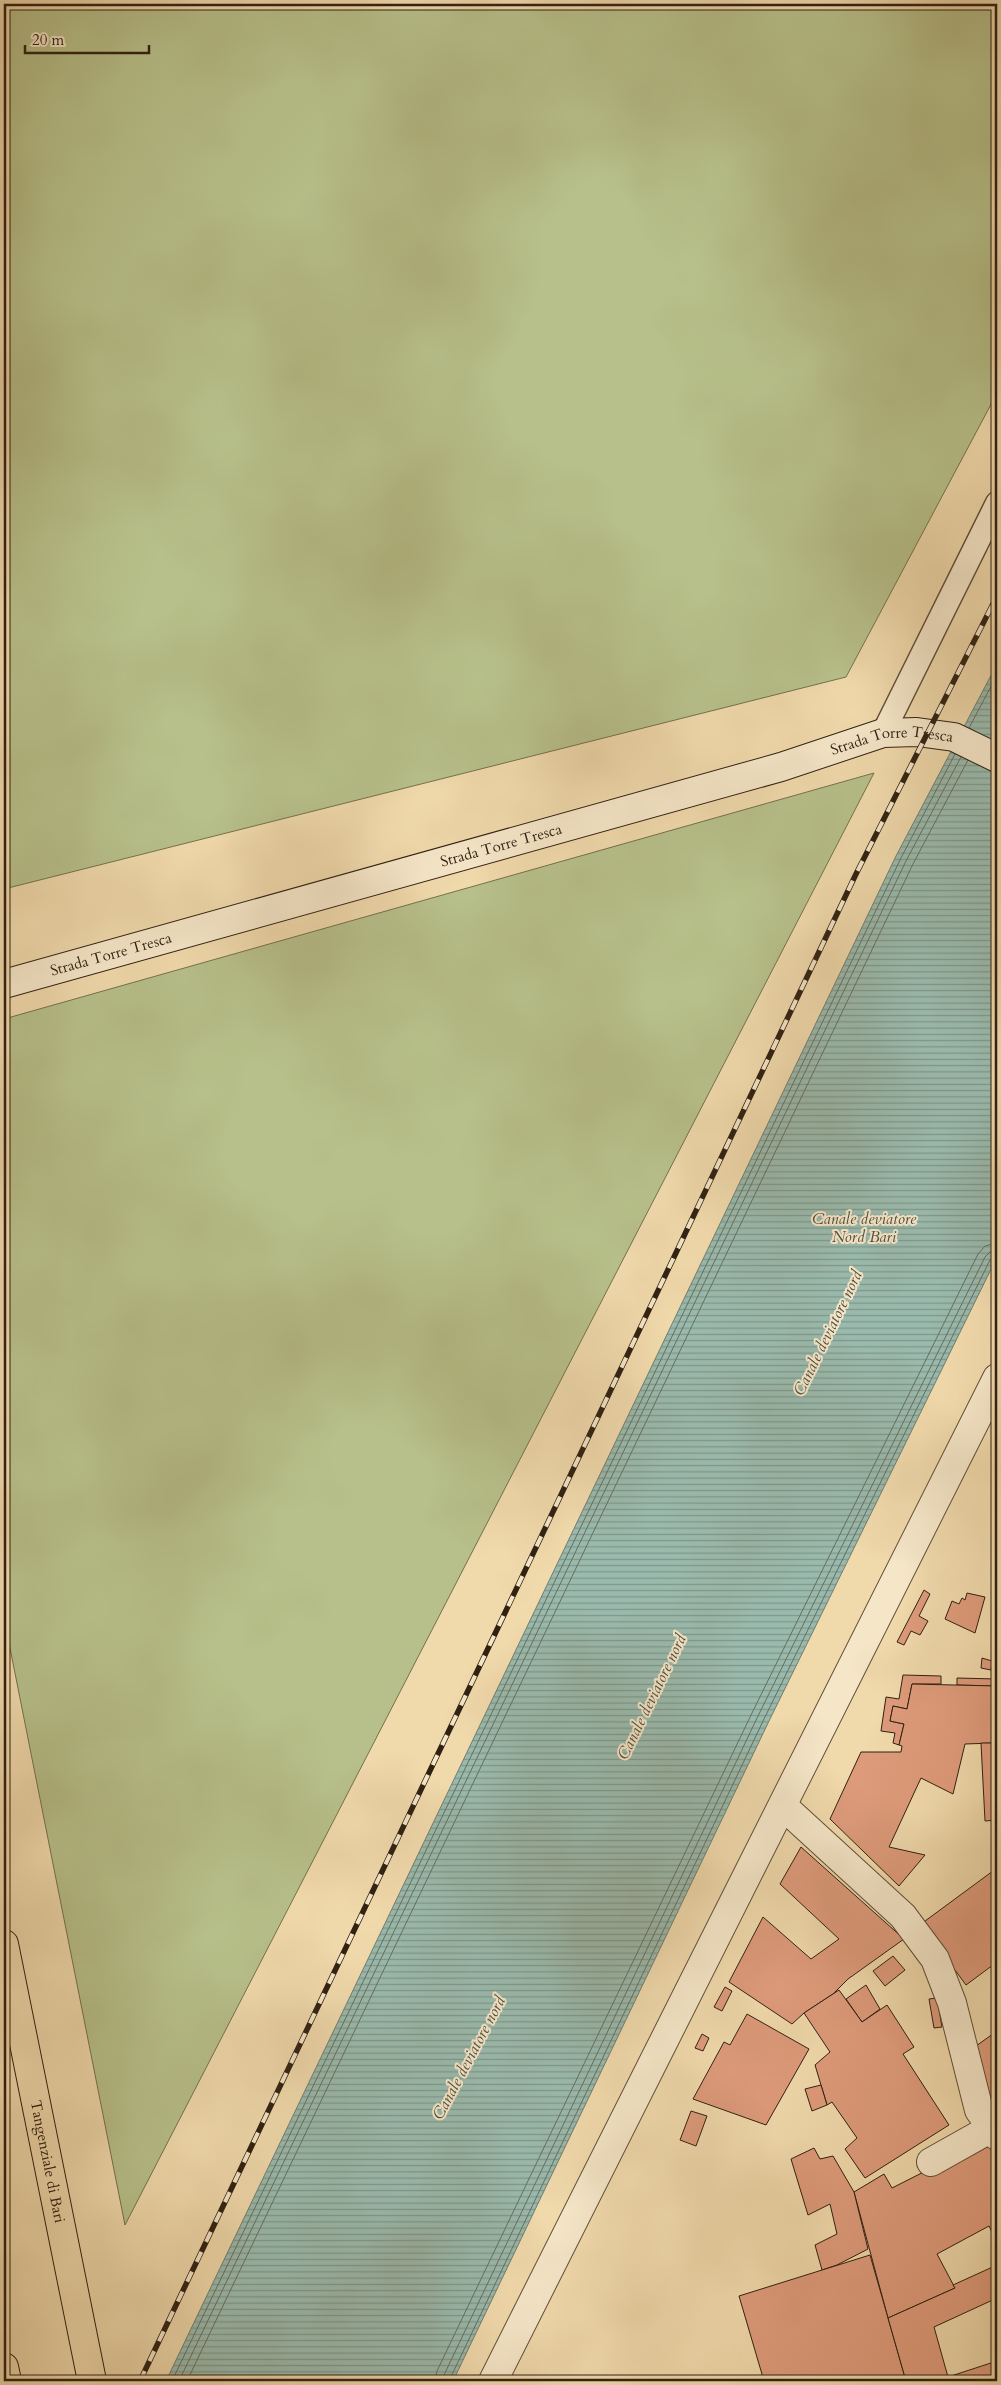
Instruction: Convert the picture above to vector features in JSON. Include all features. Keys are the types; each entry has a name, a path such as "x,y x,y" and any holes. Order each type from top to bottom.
{"highway":[{"name":"Tangenziale di Bari","path":"4,1944 92,2381"},
{"path":"4,2367 6,2381"}],"street":[{"name":"Strada Torre Tresca","path":"4,984 782,767 883,734 917,732 954,737 997,758"},
{"path":"493,2381 997,1378"},
{"path":"783,1806 903,1916 935,1959 952,2003 978,2110 996,2130 931,2162"}],"lane":[{"path":"883,734 997,503"}],"green space":[{"path":"4,4 997,4 997,393 846,677 4,889"},
{"path":"874,773 125,2225 4,1618 4,1019"}],"water":[{"name":"Canale deviatore Nord Bari","path":"997,664 997,1257 769,1721 453,2381 166,2381 896,856"}],"building":[{"path":"924,1590 930,1594 919,1616 928,1621 920,1635 911,1631 904,1645 897,1642"},
{"path":"967,1593 985,1597 975,1633 945,1619 952,1601 959,1604 962,1598 965,1600"},
{"path":"982,1658 992,1661 991,1670 981,1668"},
{"path":"903,1675 941,1676 941,1684 912,1684 907,1709 893,1706 890,1721 904,1724 899,1745 893,1743 895,1733 881,1731 886,1697 899,1699"},
{"path":"957,1678 997,1679 997,1686 957,1685"},
{"path":"912,1684 997,1686 997,1811 994,1743 965,1744 953,1794 921,1778 889,1847 925,1855 899,1886 830,1819 861,1752 901,1752 902,1746 899,1745 904,1724 890,1721 893,1706 907,1709"},
{"path":"981,1743 994,1743 997,1820 985,1821"},
{"path":"801,1847 904,1939 848,1979 833,1994 804,2013 792,2024 729,1982 763,1917 811,1959 839,1939 780,1884"},
{"path":"997,1868 997,1962 966,1985 921,1924"},
{"path":"893,1956 905,1970 885,1986 873,1971"},
{"path":"866,1985 880,2009 862,2022 846,1999"},
{"path":"725,1987 732,1991 722,2011 714,2007"},
{"path":"839,1990 862,2022 887,2005 914,2047 903,2054 949,2125 865,2178 845,2149 857,2138 832,2102 827,2105 815,2065 830,2052 804,2013"},
{"path":"937,1998 942,2027 934,2028 929,1999"},
{"path":"747,2014 809,2049 766,2125 693,2099 724,2042 730,2045"},
{"path":"997,2031 997,2109 990,2096 976,2046"},
{"path":"702,2034 709,2038 703,2051 695,2048"},
{"path":"821,2085 827,2105 812,2111 805,2089"},
{"path":"691,2111 707,2116 696,2146 680,2140"},
{"path":"989,2139 997,2153 997,2242 989,2226 937,2254 955,2288 888,2318 854,2192 884,2174 892,2188"},
{"path":"814,2148 820,2159 833,2156 854,2192 868,2249 837,2265 822,2270 815,2245 837,2234 830,2204 808,2215 791,2159"},
{"path":"870,2255 906,2381 764,2381 739,2296"},
{"path":"997,2265 997,2298 934,2327 948,2377 997,2361 997,2381 906,2381 888,2318 955,2288 953,2285"}],"railway":[{"path":"140,2381 856,874 997,596"}],"water label":[{"name":"Canale deviatore nord","path":"828,1333"},
{"name":"Canale deviatore nord","path":"652,1697"},
{"name":"Canale deviatore nord","path":"469,2058"}]}
